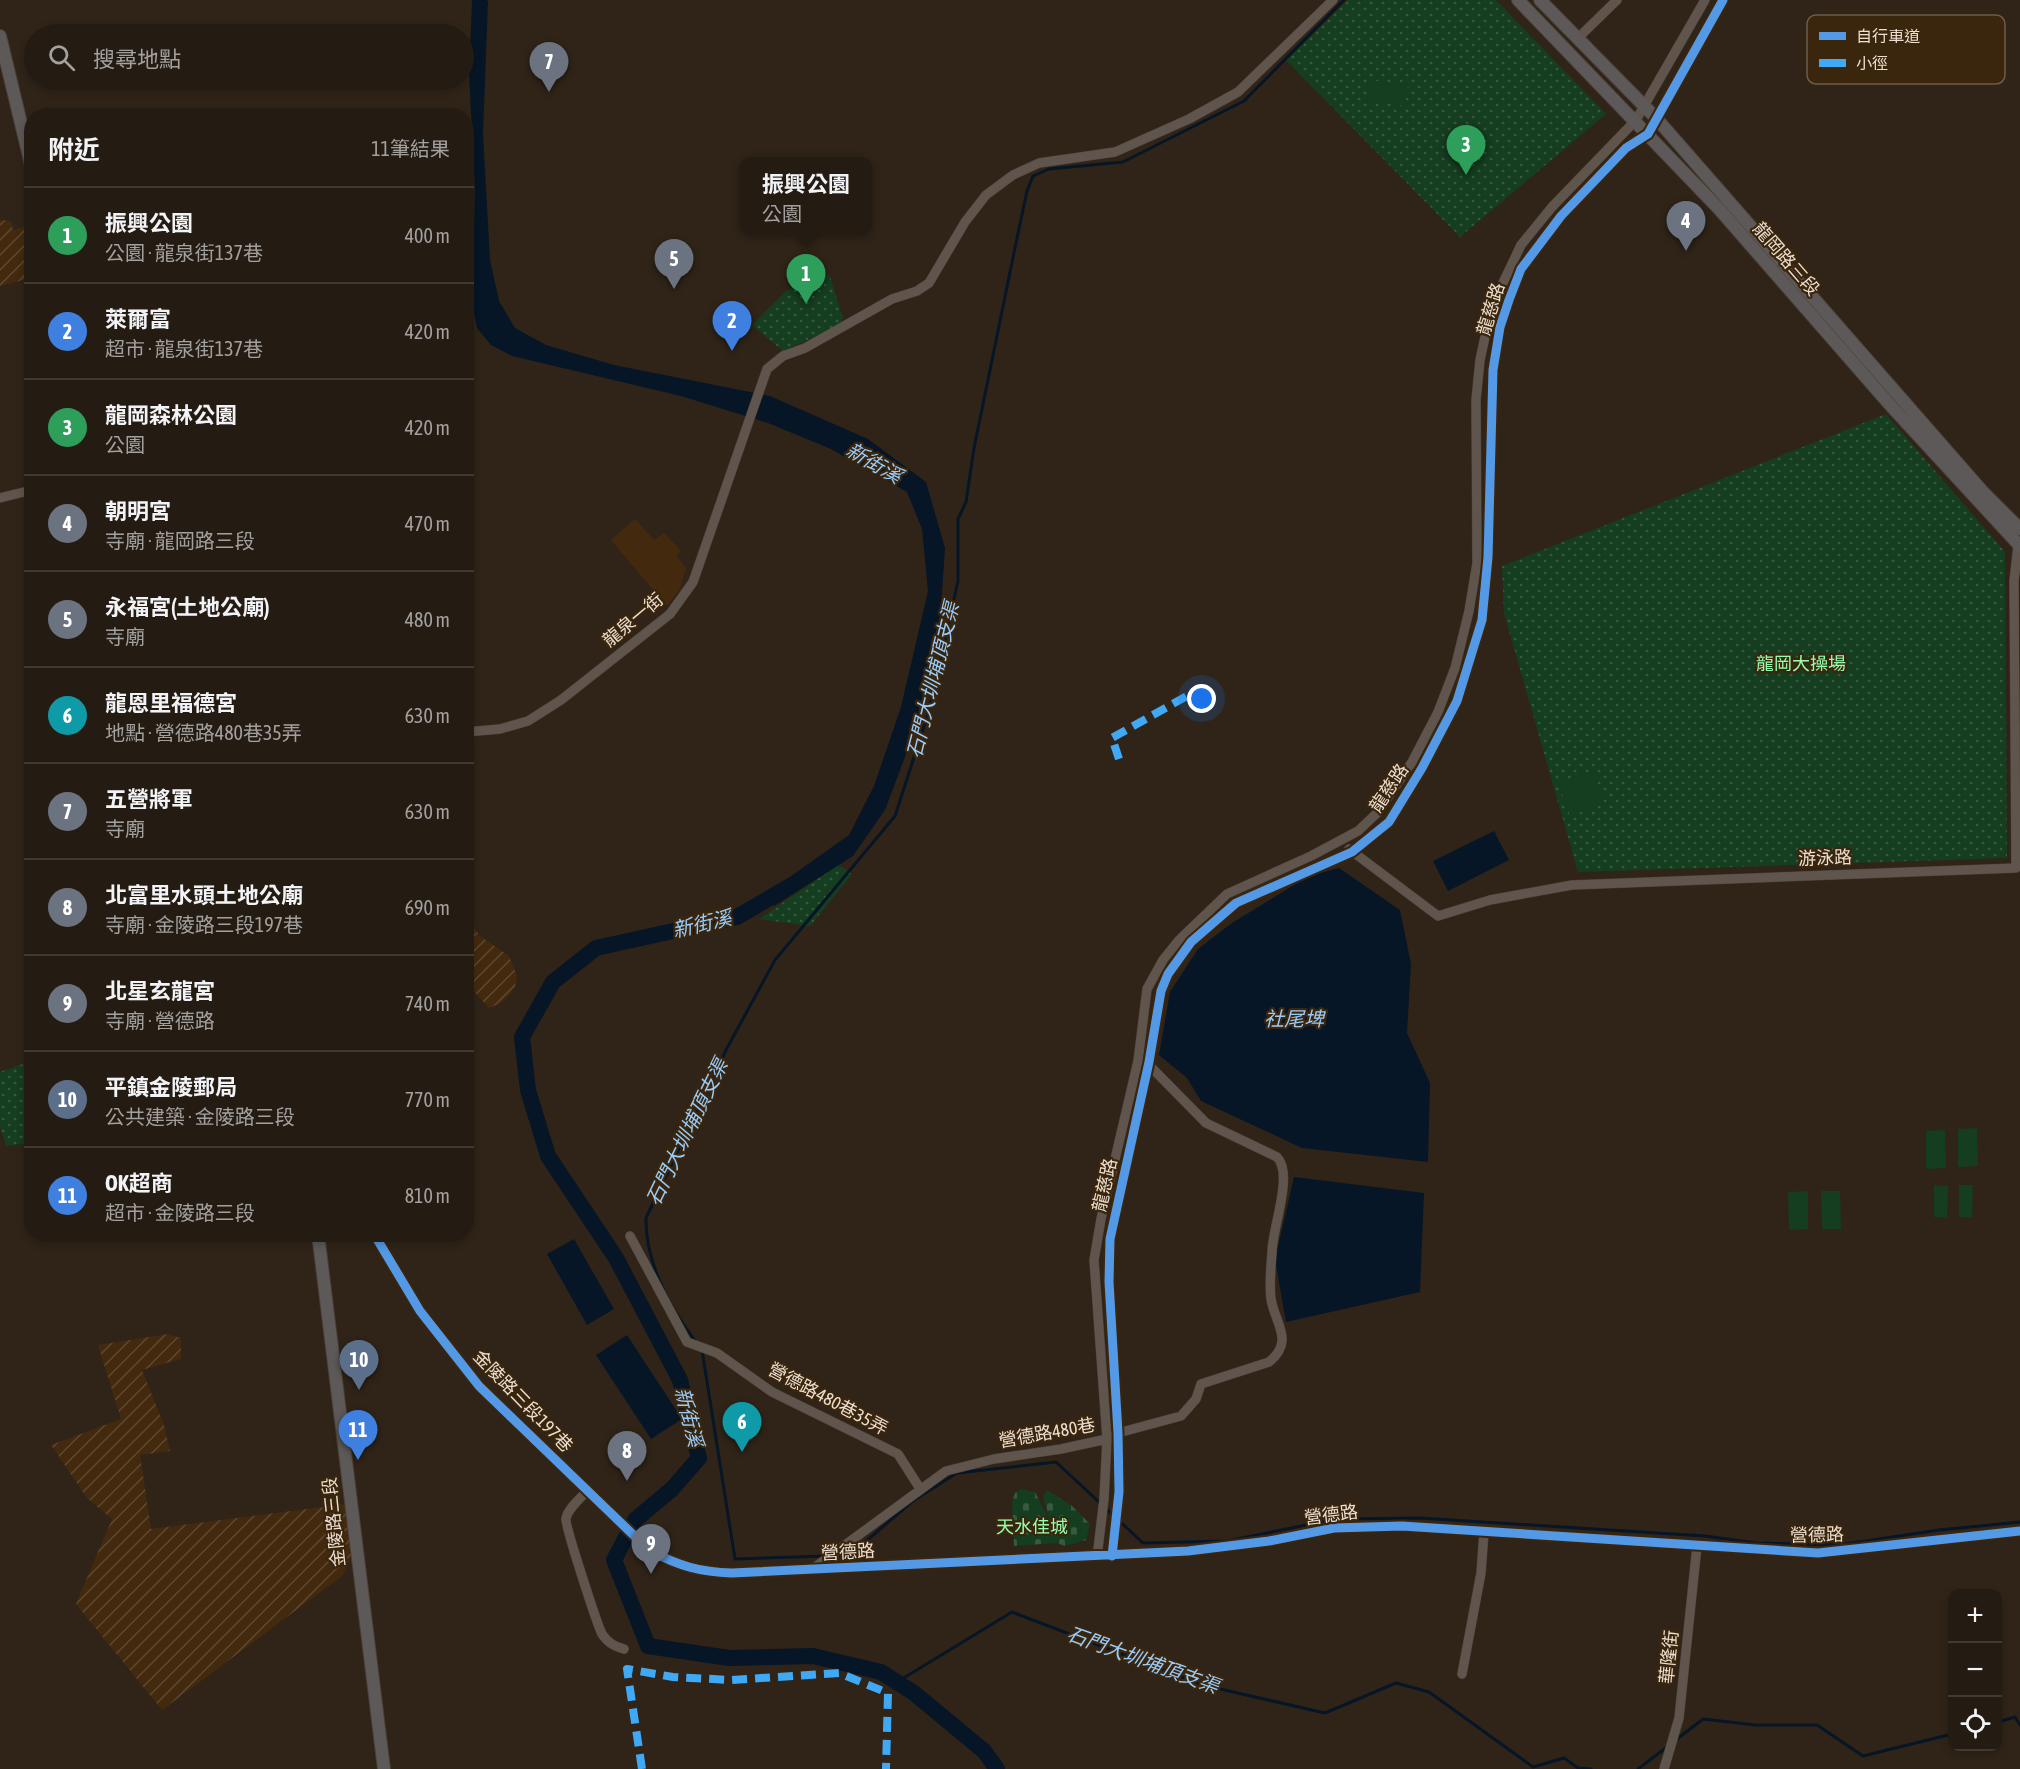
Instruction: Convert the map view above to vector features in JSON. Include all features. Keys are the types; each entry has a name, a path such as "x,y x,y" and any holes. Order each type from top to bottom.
{"main road":[{"name":"龍岡路三段","path":"1518,0 1636,120 2019,545"},
{"name":"龍岡路三段","path":"1540,0 1644,104 1983,492 2020,529"},
{"path":"0,36 24,136"},
{"name":"金陵路三段","path":"319,1242 384,1769"}],"street":[{"name":"龍泉一街","path":"474,731 500,729 528,721 561,700 670,614 693,582 767,369 783,356 805,348 892,298 917,291 929,283 965,222 986,195 1013,175 1039,163 1115,152 1189,119 1238,92 1333,0"},
{"path":"1578,39 1617,0"},
{"name":"龍慈路","path":"1097,1557 1104,1499 1107,1439 1094,1260 1101,1219 1138,1061 1147,989 1163,960 1185,934 1227,894 1343,841 1359,831 1378,812 1412,762 1438,712 1455,668 1469,611 1477,562 1476,400 1480,360 1488,323 1521,245 1552,207 1636,120 1705,0"},
{"name":"龍慈路","path":"1112,1556 1119,1492 1118,1433 1109,1282 1110,1239 1149,1062 1161,991 1168,974 1191,942 1236,903 1352,852 1389,822 1422,768 1457,700 1482,620 1488,557 1493,370 1500,327 1521,269 1561,216 1626,148 1648,134 1723,0"},
{"path":"0,498 24,492"},
{"name":"游泳路","path":"1343,841 1352,852 1438,916 1490,900 1572,885 2016,868 2014,581 2019,545"},
{"path":"1412,762 1422,768"},
{"path":"1138,1061 1149,1062"},
{"name":"營德路480巷","path":"811,1570 945,1470 1107,1439 1118,1433 1180,1416 1196,1399 1201,1384 1269,1362 1278,1355 1283,1344 1271,1299 1272,1247 1284,1176 1282,1163 1277,1157 1206,1123 1149,1062"},
{"name":"營德路480巷35弄","path":"630,1236 687,1342 717,1353 772,1392 898,1454 919,1488"},
{"name":"金陵路三段197巷","path":"378,1242 420,1311 479,1386 617,1519"},
{"path":"588,1490 568,1512 566,1523 599,1627 611,1645 624,1649"},
{"name":"營德路","path":"617,1519 650,1551 681,1566 703,1572 811,1570 1112,1556 1221,1548 1355,1527 1402,1526 1818,1553 2020,1531"},
{"path":"1462,1674 1481,1573 1484,1532"},
{"name":"華隆街","path":"1664,1769 1679,1718 1697,1546"}],"shaded area":[{"path":"0,220 11,221 13,230 24,227 24,280 0,286"},
{"path":"635,519 654,540 664,533 681,551 676,556 686,568 680,589 667,606 611,540"},
{"path":"474,926 480,936 509,956 517,976 515,987 510,994 501,1003 489,1008 474,992"},
{"path":"168,1334 181,1338 181,1359 142,1370 164,1425 170,1451 140,1455 151,1529 346,1504 351,1556 343,1575 162,1710 76,1604 112,1519 87,1498 51,1445 121,1419 98,1345"}],"green space":[{"path":"1348,0 1496,0 1606,114 1460,237 1286,60"},
{"path":"1369,80 1408,85 1405,106 1366,101"},
{"path":"829,274 843,318 840,325 783,351 752,325 787,290"},
{"name":"龍岡大操場","path":"1886,414 2005,552 2007,858 1578,872 1504,613 1502,566"},
{"path":"1594,771 1605,804 1570,816 1558,782"},
{"path":"838,865 852,874 810,926 759,919"},
{"path":"24,1063 24,1144 6,1146 0,1127 0,1072"},
{"path":"1977,1128 1978,1166 1958,1167 1958,1129"},
{"path":"1945,1130 1946,1168 1926,1169 1926,1131"},
{"path":"1934,1185 1948,1186 1947,1218 1934,1217"},
{"path":"1959,1185 1973,1185 1972,1218 1959,1217"},
{"path":"1808,1191 1808,1229 1789,1230 1788,1192"},
{"path":"1821,1191 1840,1191 1841,1229 1822,1229"},
{"name":"天水佳城","path":"1021,1489 1035,1492 1049,1520 1043,1496 1047,1490 1071,1505 1090,1524 1086,1540 1065,1546 1057,1543 1014,1546 1012,1502 1015,1493"}],"water":[{"name":"新街溪","path":"472,0 487,0 483,133 490,260 499,301 515,328 546,345 614,365 770,396 868,439 926,482 945,548 940,623 925,704 885,810 853,856 774,906 770,891 849,835 874,786 901,707 928,591 922,529 907,492 831,449 768,423 681,396 512,356 491,345 477,328 474,314 474,108 471,108 470,90 474,90 474,24 471,24"},
{"path":"1494,831 1509,860 1448,891 1433,861"},
{"name":"社尾埤","path":"1339,868 1400,910 1411,964 1407,1033 1430,1083 1428,1162 1302,1148 1201,1101 1187,1078 1159,1055 1170,992 1198,949 1232,923 1309,876"},
{"path":"1294,1177 1424,1193 1420,1292 1286,1322 1275,1260"},
{"path":"574,1239 614,1309 587,1325 547,1254"},
{"path":"627,1335 682,1419 651,1439 596,1355"}],"waterway":[{"name":"石門大圳埔頂支渠","path":"696,1342 677,1314 661,1284 650,1251 646,1218 726,1050 775,960 895,816 929,711 958,581 958,519 966,502 974,448 1016,243 1027,191 1033,176 1049,169 1123,162 1244,101 1344,0"},
{"name":"新街溪","path":"790,886 737,917 596,948 553,982 522,1037 528,1090 548,1156 616,1258 680,1380 699,1458 672,1489 635,1520 614,1560 648,1646 729,1658 813,1656 881,1672 914,1693 984,1751 997,1769"},
{"name":"石門大圳埔頂支渠","path":"702,1350 735,1559 826,1556"},
{"name":"石門大圳埔頂支渠","path":"836,1556 850,1555 914,1500 957,1473 1056,1462 1143,1543 1227,1541 1336,1519 1420,1518 1705,1536 1756,1543 1839,1545 1939,1530 2020,1522"},
{"name":"石門大圳埔頂支渠","path":"897,1682 1012,1612 1203,1685 1325,1713 1396,1683 1429,1692 1533,1767 1564,1758 1578,1768 1591,1769"},
{"name":"石門大圳埔頂支渠","path":"2002,1721 2015,1717 2020,1725"},
{"name":"石門大圳埔頂支渠","path":"1677,1739 1703,1719 1755,1725 1817,1725 1863,1756 1948,1735"},
{"name":"石門大圳埔頂支渠","path":"1638,1769 1667,1747"}],"marked path":[{"path":"1119,759 1112,738 1187,696"},
{"path":"642,1769 627,1669 673,1677 731,1680 839,1673 888,1693 886,1769"}],"cycle path":[{"path":"1112,1556 1119,1492 1118,1433 1109,1282 1110,1239 1149,1062 1161,991 1168,974 1191,942 1236,903 1352,852 1389,822 1422,768 1457,701 1482,620 1488,557 1493,370 1500,327 1521,269 1561,216 1626,148 1648,134 1723,0"},
{"path":"379,1242 420,1311 479,1386 650,1551 699,1570 732,1573 1188,1551 1269,1541 1334,1528 1402,1526 1818,1553 2020,1531"}],"place":[{"name":"五營將軍","path":"549,92"},
{"name":"龍岡森林公園","path":"1466,175"},
{"name":"朝明宮","path":"1686,251"},
{"name":"永福宮(土地公廟)","path":"674,289"},
{"name":"振興公園","path":"806,304"},
{"name":"萊爾富","path":"732,351"},
{"name":"平鎮金陵郵局","path":"359,1390"},
{"name":"龍恩里福德宮","path":"742,1452"},
{"name":"OK超商","path":"358,1460"},
{"name":"北富里水頭土地公廟","path":"627,1481"},
{"name":"北星玄龍宮","path":"651,1574"}]}
